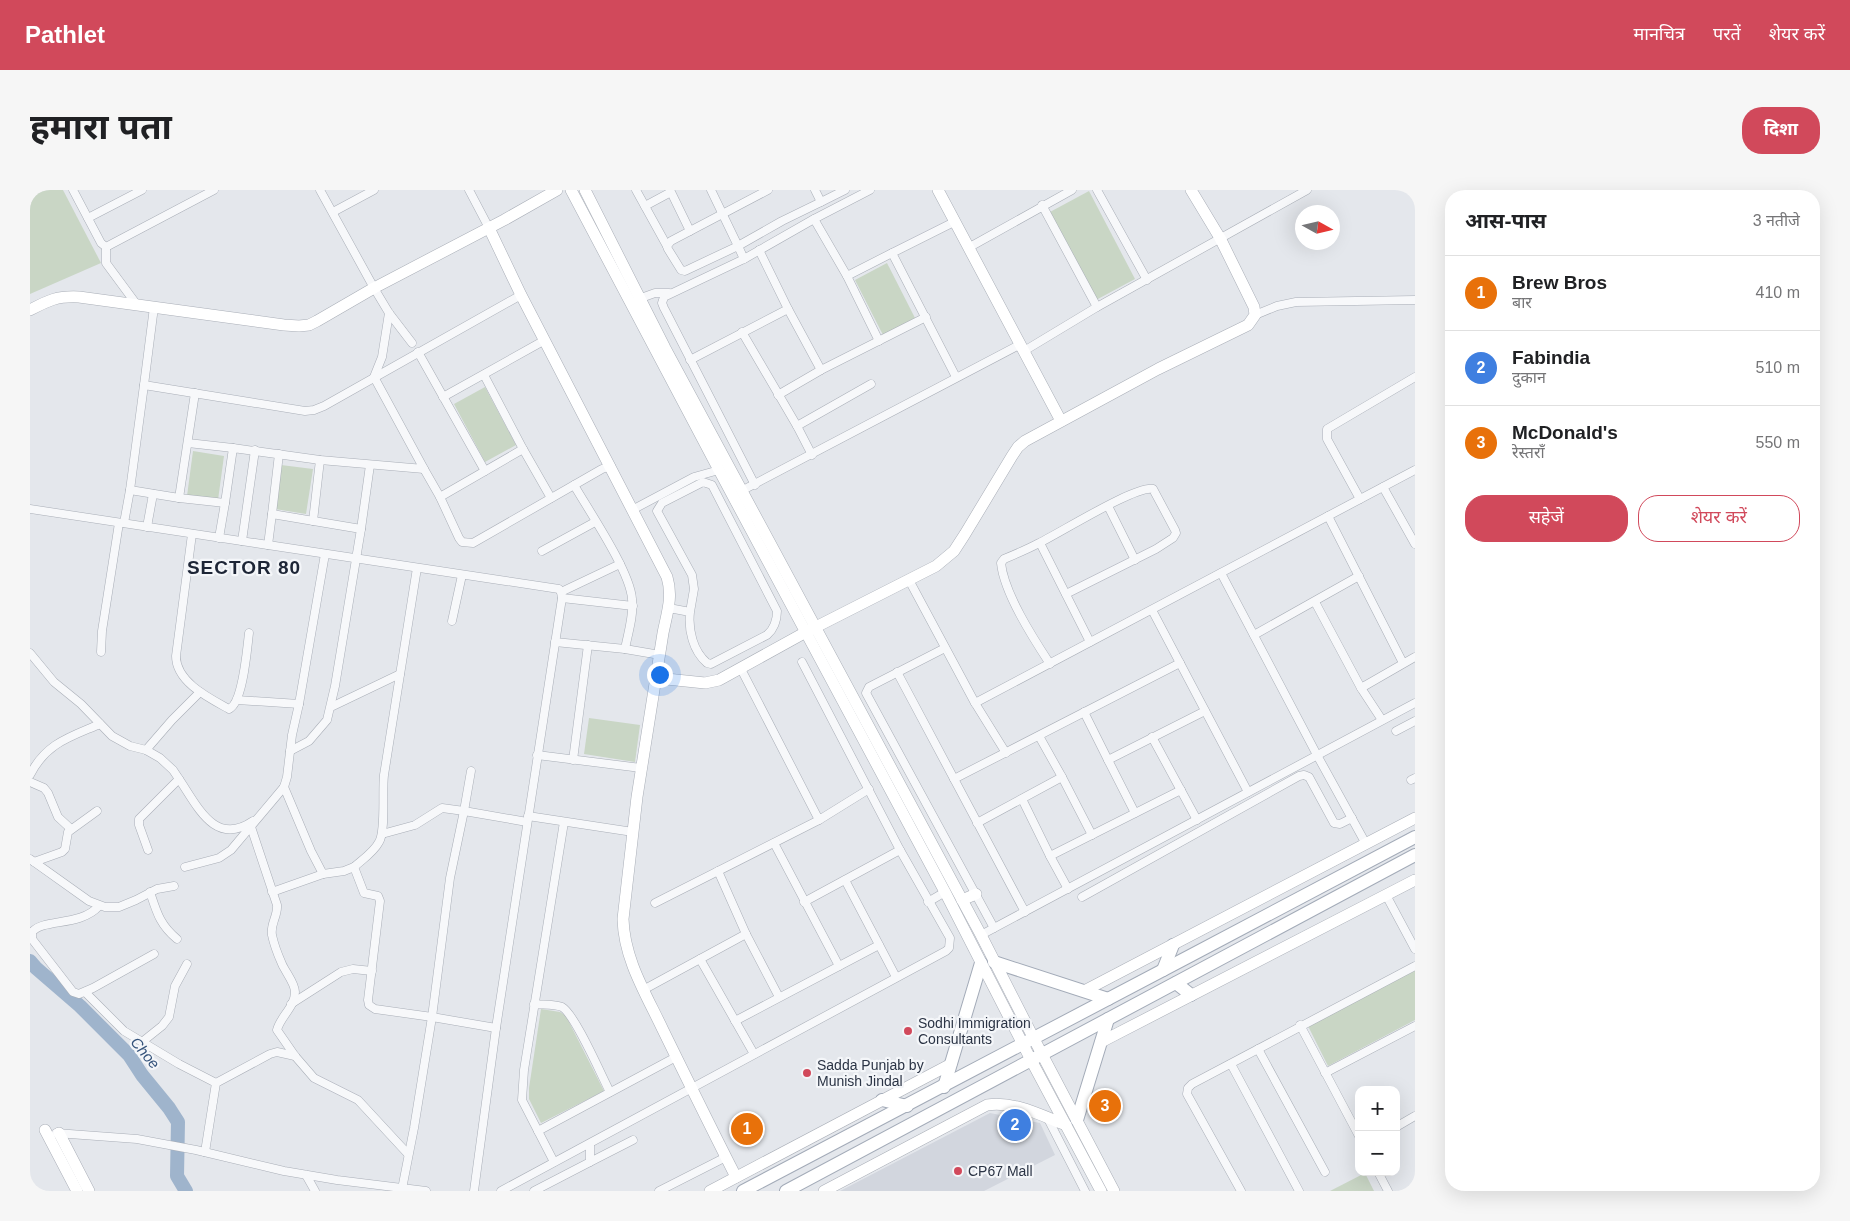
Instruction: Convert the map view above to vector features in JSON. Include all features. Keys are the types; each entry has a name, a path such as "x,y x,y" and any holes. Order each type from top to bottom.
{"main road":[{"path":"743,1191 944,1087 1415,837"},
{"path":"786,1191 1415,855"},
{"path":"1163,970 1173,945"},
{"path":"944,1087 988,962 1108,999"},
{"path":"1176,983 1192,996"},
{"path":"1071,1122 1108,1019"},
{"path":"882,1100 907,1106"}],"street":[{"path":"73,190 101,243 106,247"},
{"path":"88,218 131,192 142,190"},
{"path":"106,247 214,190"},
{"path":"320,190 389,313 412,343"},
{"path":"333,212 374,190"},
{"path":"469,190 521,295 611,466 667,577 671,590 632,832 624,933 627,951 643,990 736,1177"},
{"path":"30,310 61,297 79,297 299,326 308,325 557,190"},
{"path":"571,190 718,470 874,736 981,935 988,962"},
{"path":"585,190 665,348 743,490 840,694 945,892 988,962 1028,1041 1031,1060 1114,1191"},
{"path":"636,190 679,266 685,271 738,246 782,221 845,190"},
{"path":"712,190 744,259"},
{"path":"668,246 671,240 723,214 754,193 768,190"},
{"path":"815,190 821,202"},
{"path":"755,485 662,303 664,297 744,259 870,190"},
{"path":"938,190 1060,421"},
{"path":"968,248 1072,190"},
{"path":"1097,190 1148,280"},
{"path":"1192,190 1220,238 1254,307 1256,315"},
{"path":"743,490 956,377 1022,347 1148,280 1307,190"},
{"path":"644,206 672,191 690,231"},
{"path":"1042,206 1097,307"},
{"path":"814,219 847,276 879,341"},
{"path":"847,276 954,222"},
{"path":"106,247 106,263 137,305"},
{"path":"759,250 821,370"},
{"path":"892,253 956,377"},
{"path":"641,298 656,293 669,293"},
{"path":"144,385 305,411 324,406 521,295"},
{"path":"657,678 705,683 719,680 936,566 954,551 1018,447 1025,441 1158,369 1248,325 1256,315 1277,306 1296,302 1415,300"},
{"path":"101,652 102,631 130,490 154,307"},
{"path":"690,360 788,309"},
{"path":"374,377 382,357 389,313"},
{"path":"778,394 926,317"},
{"path":"742,332 812,455"},
{"path":"443,397 545,340"},
{"path":"418,352 485,470"},
{"path":"484,375 551,498"},
{"path":"1360,499 1327,439 1327,429 1415,376"},
{"path":"374,377 440,497 459,538 467,544 472,543 611,466"},
{"path":"797,426 871,384"},
{"path":"179,498 195,394"},
{"path":"188,443 255,450 320,460 424,469"},
{"path":"219,538 233,448"},
{"path":"440,497 523,449"},
{"path":"242,541 255,450"},
{"path":"268,545 279,454"},
{"path":"313,521 320,460"},
{"path":"290,751 309,741 318,732 327,720 331,707 357,559 370,465"},
{"path":"632,510 694,477 718,470"},
{"path":"975,703 1415,470"},
{"path":"703,482 712,484 777,611 777,620 768,634 711,664 704,661 693,642 688,624 690,612 694,589 692,575 657,511 662,503 703,482"},
{"path":"574,485 620,564 629,586 632,606 625,649"},
{"path":"1383,487 1415,544"},
{"path":"1050,664 1018,609 1005,579 1001,563 1004,559 1040,543 1108,506 1146,488 1153,489 1175,530 1176,533 1173,538 1066,594"},
{"path":"130,490 225,503"},
{"path":"147,527 153,494"},
{"path":"1108,506 1134,560"},
{"path":"30,509 559,589 562,595 496,1028 474,1191"},
{"path":"272,514 361,529"},
{"path":"1328,516 1404,663"},
{"path":"542,551 595,522"},
{"path":"192,534 181,608 176,664 182,675 200,692 229,709 234,707 238,700 249,633"},
{"path":"1040,543 1090,642"},
{"path":"185,867 219,858 231,850 284,787 324,554"},
{"path":"562,595 620,564"},
{"path":"272,892 323,874 344,871 354,867 374,849 382,834 383,786 417,568"},
{"path":"1221,573 1317,756 1366,844"},
{"path":"452,621 462,575"},
{"path":"1254,635 1359,576"},
{"path":"909,580 975,703 1006,753"},
{"path":"562,595 632,606"},
{"path":"1315,602 1361,688 1382,720"},
{"path":"669,608 690,612"},
{"path":"1152,610 1248,792"},
{"path":"555,642 625,649 660,655"},
{"path":"573,760 588,645"},
{"path":"946,648 869,687 866,693 994,928"},
{"path":"30,653 54,682 81,704 112,736 121,742 146,750 160,758 173,770 202,811 216,827 226,830 238,829 257,818"},
{"path":"1361,688 1415,657"},
{"path":"500,1191 590,1144 949,948 950,938 900,850 802,662"},
{"path":"954,779 1180,663"},
{"path":"741,669 819,820"},
{"path":"897,672 1025,912"},
{"path":"331,707 400,674"},
{"path":"146,750 200,692"},
{"path":"823,703 840,694"},
{"path":"238,700 299,704"},
{"path":"981,935 1415,703"},
{"path":"1108,760 1205,711"},
{"path":"1084,712 1135,813"},
{"path":"1396,731 1415,721"},
{"path":"30,775 40,757 47,750 62,740 100,724"},
{"path":"874,736 884,729"},
{"path":"1039,736 1092,835"},
{"path":"1152,738 1197,820"},
{"path":"537,755 641,768"},
{"path":"402,1189 432,1017 450,878 470,771"},
{"path":"1082,896 1292,779 1304,775 1312,782 1334,823 1340,824 1352,818"},
{"path":"977,822 1062,777"},
{"path":"148,850 139,825 140,819 180,779"},
{"path":"30,782 44,788 58,817 71,829"},
{"path":"284,787 311,851 323,874"},
{"path":"655,903 819,820 869,789"},
{"path":"1050,856 1181,790"},
{"path":"1022,798 1068,889"},
{"path":"382,834 415,826 442,808 632,832"},
{"path":"32,861 62,852 65,849 68,832 97,811"},
{"path":"1084,991 1415,818"},
{"path":"554,1162 522,1100 524,1070 564,822"},
{"path":"251,827 278,910 273,922 272,933 282,965 295,989 294,999 278,1024 277,1030 295,1056 314,1078 362,1103 408,1154"},
{"path":"774,843 839,966"},
{"path":"804,902 900,850"},
{"path":"32,861 99,906 119,907 150,892 174,886"},
{"path":"354,867 364,893 378,896 380,901 368,1000 371,1008 496,1028"},
{"path":"718,871 746,934 779,997"},
{"path":"1098,873 1105,884"},
{"path":"845,880 896,977"},
{"path":"1101,1042 1415,880"},
{"path":"150,892 161,922 177,939"},
{"path":"928,902 945,892"},
{"path":"962,900 976,894"},
{"path":"1386,895 1415,949"},
{"path":"99,906 88,915 40,927 32,932 32,939 70,988 79,994 85,992 154,954"},
{"path":"643,990 746,934"},
{"path":"735,1020 879,945"},
{"path":"700,959 754,1054"},
{"path":"142,1042 162,1026 169,1016 174,986 187,964"},
{"path":"1241,1191 1187,1094 1188,1088 1192,1084 1415,966"},
{"path":"291,1004 341,972 352,969 372,971"},
{"path":"85,992 124,1031 179,1064 216,1083"},
{"path":"534,1004 562,1007 569,1014 610,1092"},
{"path":"1300,1026 1356,1131"},
{"path":"1325,1073 1415,1026"},
{"path":"1028,1041 1042,1054 1101,1191"},
{"path":"1258,1049 1325,1172"},
{"path":"216,1083 270,1054 277,1052 295,1056"},
{"path":"538,1130 676,1057"},
{"path":"710,1191 951,1064"},
{"path":"1231,1064 1299,1191"},
{"path":"205,1152 216,1083"},
{"path":"824,1191 987,1104 1011,1104 1047,1117 1071,1122"},
{"path":"1400,1125 1415,1116"},
{"path":"1047,1117 1085,1191"},
{"path":"45,1130 59,1133 137,1139 196,1150 306,1175 426,1191"},
{"path":"45,1130 77,1191"},
{"path":"59,1133 89,1191"},
{"path":"534,1191 632,1140"},
{"path":"590,1144 590,1162"},
{"path":"659,1191 726,1157"},
{"path":"306,1175 315,1191"},
{"path":"1380,1176 1388,1191"}],"shaded area":[{"path":"990,1113 1040,1123 1055,1155 984,1191 840,1191"}],"green space":[{"path":"30,190 63,190 101,263 30,294"},
{"path":"1089,191 1135,279 1096,300 1050,212"},
{"path":"887,263 915,318 883,335 855,280"},
{"path":"485,387 516,445 485,462 454,404"},
{"path":"193,451 224,456 218,500 187,496"},
{"path":"281,465 313,469 306,514 275,509"},
{"path":"589,718 640,725 635,762 584,754"},
{"path":"1415,970 1415,1020 1328,1066 1308,1026"},
{"path":"541,1009 560,1012 566,1016 604,1091 541,1123 529,1099 529,1088"},
{"path":"1359,1176 1366,1176 1374,1191 1330,1191"}],"waterway":[{"name":"Choe","path":"30,961 80,1006 129,1055 142,1075 169,1108 178,1122 177,1176 186,1191"}],"place":[{"name":"Sodhi Immigration Consultants","path":"908,1031"},
{"name":"Sadda Punjab by Munish Jindal","path":"807,1073"},
{"name":"McDonald's","path":"1105,1106"},
{"name":"Fabindia","path":"1015,1125"},
{"name":"Brew Bros","path":"747,1129"},
{"name":"CP67 Mall","path":"958,1171"}],"district":[{"name":"SECTOR 80","path":"244,567"}]}
